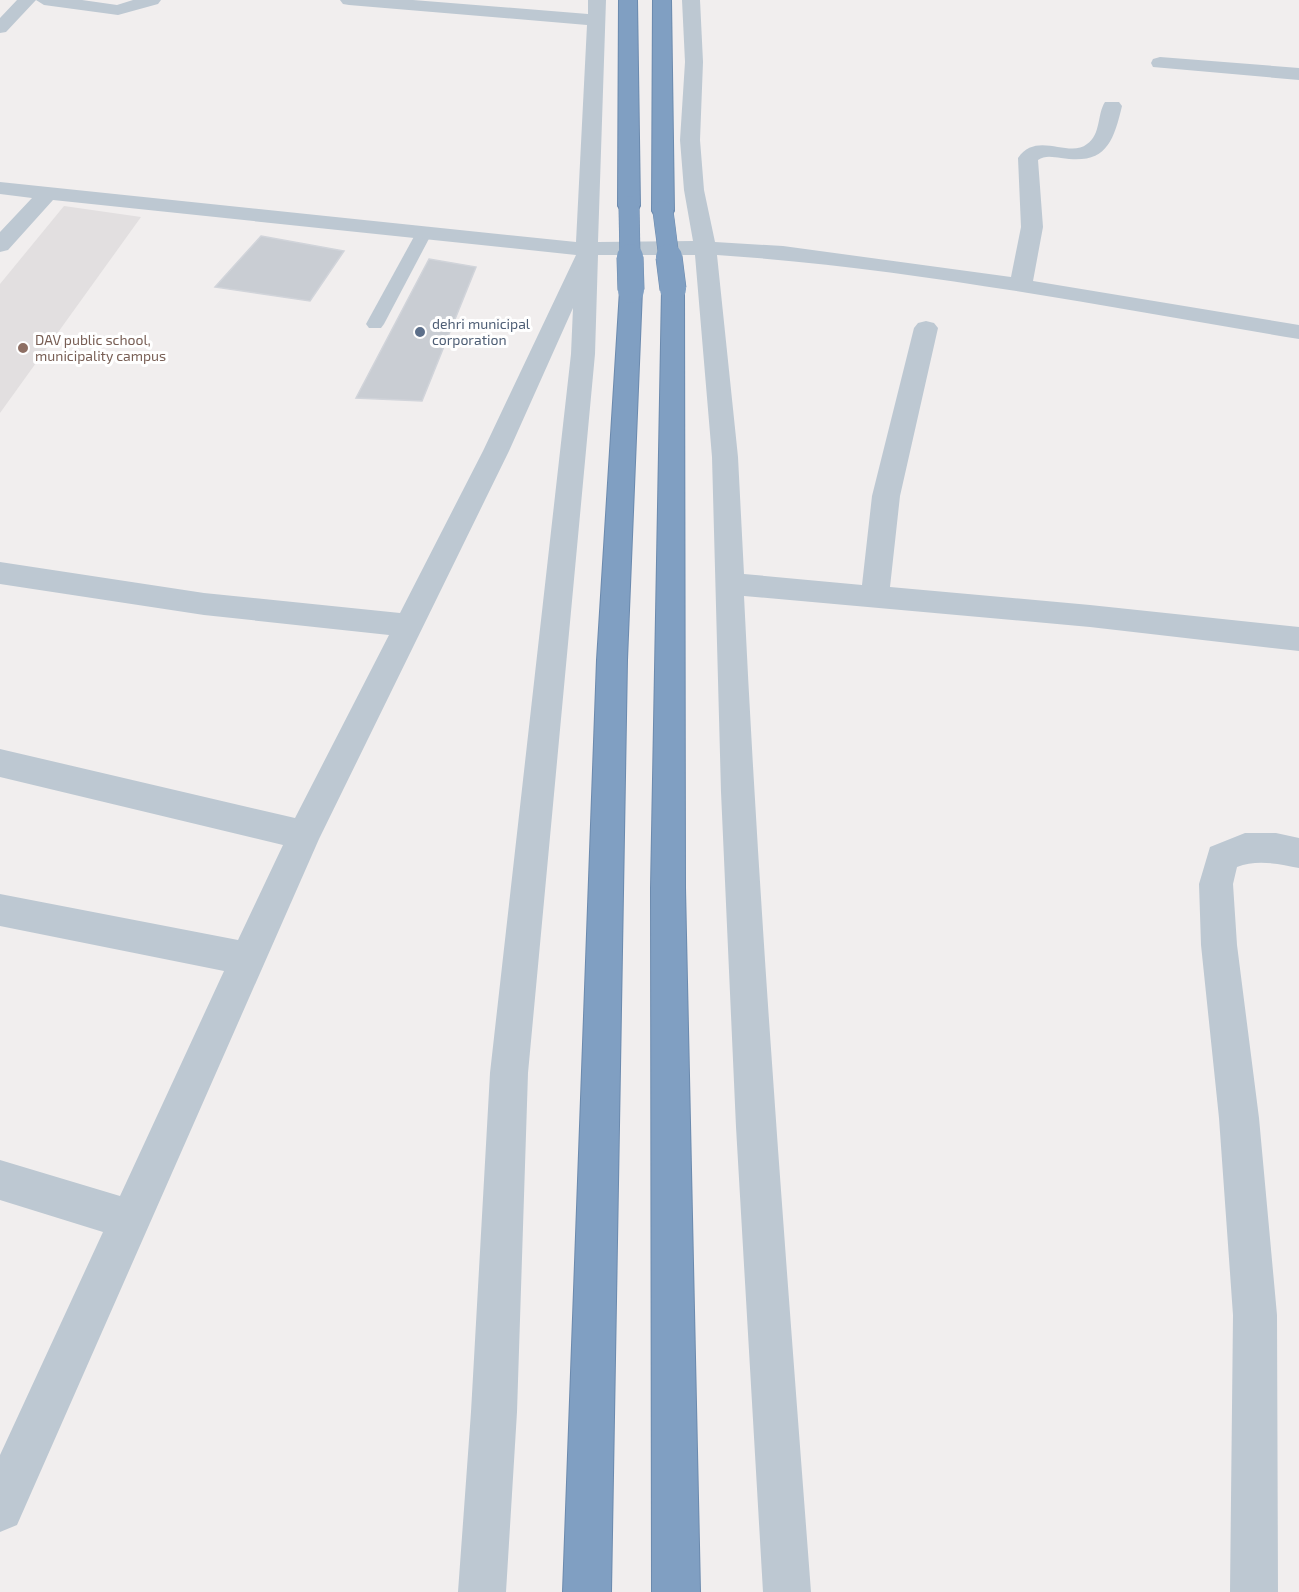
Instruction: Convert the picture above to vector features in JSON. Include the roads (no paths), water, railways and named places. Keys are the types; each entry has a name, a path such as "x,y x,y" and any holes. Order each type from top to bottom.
{"highway":[{"path":"587,1592 612,660 631,290 628,0"},
{"path":"662,0 663,211 673,289 668,888 676,1592"}],"street":[{"path":"0,28 27,0"},
{"path":"44,0 118,10 152,0"},
{"path":"349,0 596,10 589,249 583,354 509,1073 494,1412 482,1592"},
{"path":"691,0 694,62 690,140 694,190 705,248 725,457 737,792 787,1592"},
{"path":"1160,63 1299,74"},
{"path":"1021,286 1032,227 1028,158 1031,154 1040,151 1089,153 1103,140 1112,106"},
{"path":"0,188 589,249 705,248 783,253 1021,286 1299,332"},
{"path":"0,244 48,192"},
{"path":"0,1508 304,834 496,451 589,249"},
{"path":"875,596 886,496 926,328"},
{"path":"0,573 227,607 409,625"},
{"path":"730,585 1090,616 1299,639"},
{"path":"0,763 304,834"},
{"path":"1254,1592 1256,1315 1239,1118 1219,945 1216,884 1222,858 1245,848 1276,848 1299,853"},
{"path":"0,910 248,959"},
{"path":"0,1180 130,1220"}],"lane":[{"path":"375,324 424,232"}],"place":[{"name":"dehri municipal corporation","path":"420,332"},
{"name":"DAV public school, municipality campus","path":"23,348"}]}
